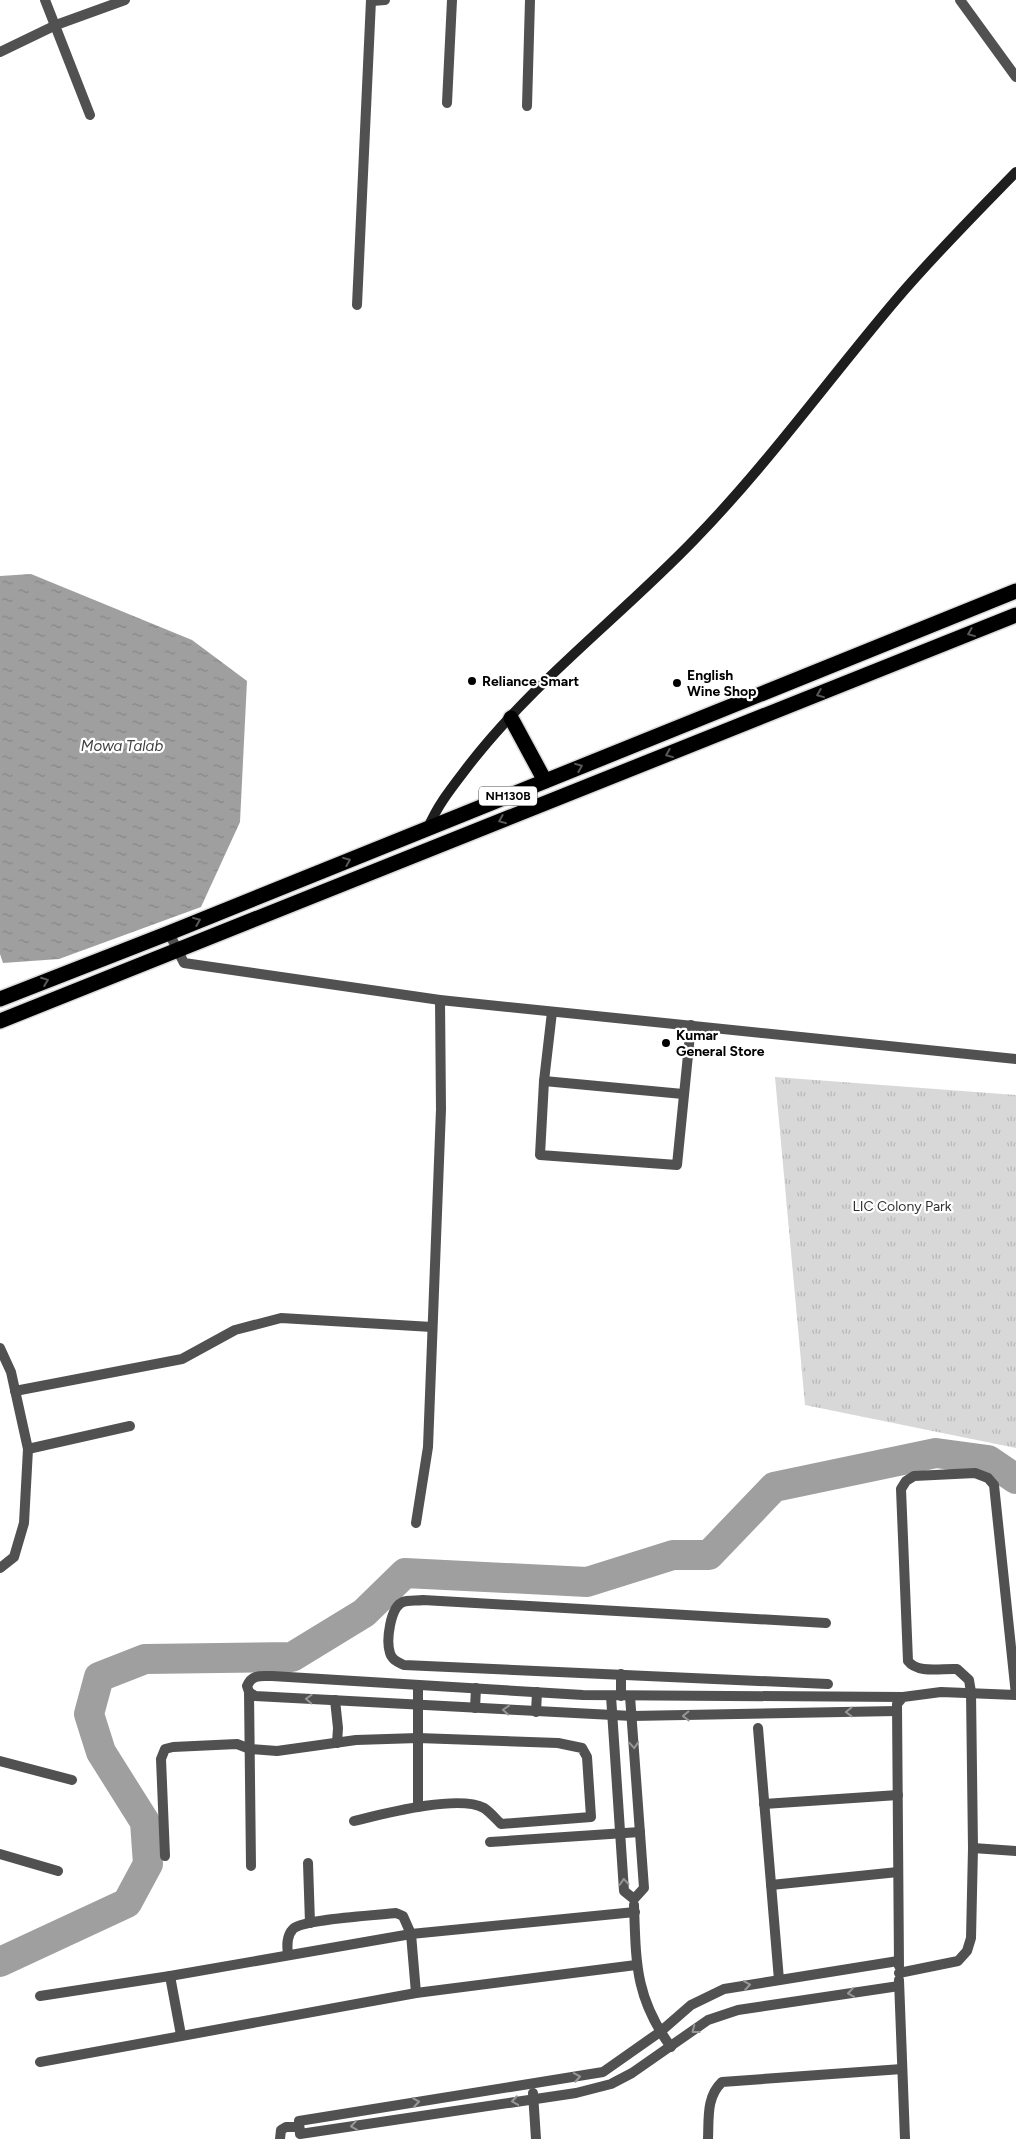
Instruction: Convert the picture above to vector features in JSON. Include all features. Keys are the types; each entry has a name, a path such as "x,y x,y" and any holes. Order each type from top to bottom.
{"highway":[{"name":"NH130B","path":"0,999 169,933 1016,591"},
{"name":"NH130B","path":"0,1022 1016,616"},
{"path":"510,718 545,781"}],"street":[{"path":"45,0 90,115"},
{"path":"0,52 56,25 125,0"},
{"path":"357,305 371,1 385,0"},
{"path":"447,103 452,0"},
{"path":"527,106 530,0"},
{"path":"960,0 1016,77"},
{"path":"428,828 439,804 484,746 510,718 695,539 766,459 895,301 951,239 1016,172"},
{"path":"169,933 184,963 440,1000 1016,1059"},
{"path":"416,1524 428,1447 441,1109 440,1000"},
{"path":"552,1012 544,1081 540,1155 677,1164 691,1025"},
{"path":"544,1081 683,1094"},
{"path":"16,1392 182,1359 235,1330 281,1318 432,1327"},
{"path":"0,1348 11,1372 28,1449 24,1523 14,1557 0,1568"},
{"path":"28,1449 130,1426"},
{"path":"251,1866 249,1692 247,1686 250,1680 256,1676 621,1696 903,1696 941,1692 972,1692 1016,1695 994,1485 988,1478 974,1473 914,1476 906,1481 901,1489 908,1661 912,1666 919,1668 957,1669 969,1680 972,1692 973,1848 971,1938 967,1951 958,1961 899,1973"},
{"path":"826,1623 423,1600 403,1602 391,1616 390,1654 395,1661 404,1665 828,1684"},
{"path":"621,1674 621,1696 612,1716 624,1891 634,1899"},
{"path":"418,1685 418,1807"},
{"path":"475,1708 476,1688"},
{"path":"249,1692 255,1696 612,1716 897,1711"},
{"path":"536,1712 538,1692"},
{"path":"621,1696 632,1716 644,1888 634,1899 636,1965 643,1998 660,2032 671,2047"},
{"path":"903,1696 897,1704 898,1961 905,2139"},
{"path":"335,1700 338,1728 337,1743"},
{"path":"758,1728 779,1980"},
{"path":"165,1856 162,1753 165,1749 173,1747 238,1744 250,1749 277,1751 356,1740 418,1738 558,1743 582,1748 587,1757 591,1817 501,1824 483,1808 464,1803 418,1807 354,1820"},
{"path":"0,1761 72,1780"},
{"path":"764,1804 898,1795"},
{"path":"490,1842 640,1832"},
{"path":"973,1848 1016,1851"},
{"path":"0,1854 58,1871"},
{"path":"308,1863 310,1923"},
{"path":"771,1885 898,1872"},
{"path":"40,1996 170,1976 411,1934 634,1912"},
{"path":"288,1955 287,1944 293,1928 310,1923 396,1913 403,1916 411,1934 416,1993"},
{"path":"898,1961 724,1989 691,2005 660,2032 604,2072 299,2121 300,2134 576,2093 611,2084 632,2073 708,2020 738,2010 899,1986"},
{"path":"40,2062 416,1993 636,1965"},
{"path":"170,1976 181,2036"},
{"path":"708,2139 712,2094 722,2082 902,2069"},
{"path":"532,2084 536,2139"},
{"path":"280,2139 281,2130 286,2127 299,2127"}],"green space":[{"name":"LIC Colony Park","path":"775,1077 1016,1095 1016,1448 805,1405"}],"water":[{"name":"Mowa Talab","path":"31,574 192,640 247,681 240,822 201,907 59,959 3,963 0,954 0,576"}],"waterway":[{"path":"0,1962 127,1903 148,1864 145,1822 101,1752 89,1714 99,1677 145,1659 292,1657 364,1613 405,1573 587,1582 673,1555 709,1555 774,1487 936,1453 988,1460 1016,1479"}],"place":[{"name":"Reliance Smart","path":"472,681"},
{"name":"English Wine Shop","path":"677,683"},
{"name":"Kumar General Store","path":"666,1043"}]}
